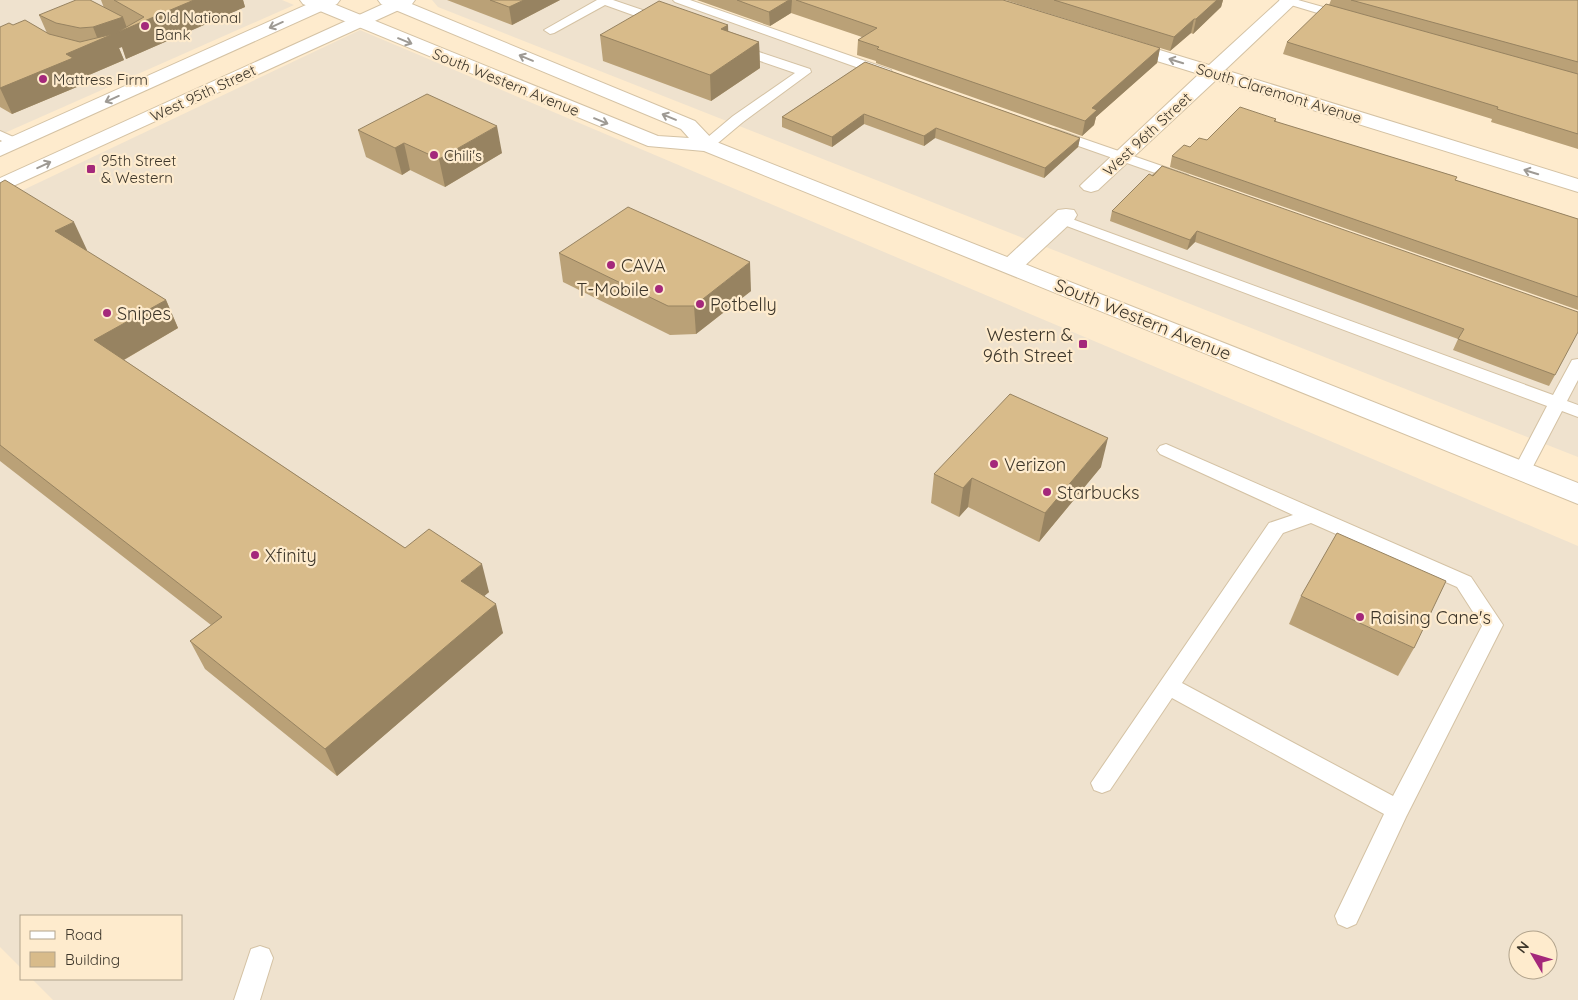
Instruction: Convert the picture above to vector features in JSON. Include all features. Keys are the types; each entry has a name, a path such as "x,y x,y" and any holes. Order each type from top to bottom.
{"main road":[{"name":"West 96th Street","path":"1091,186 1288,0"},
{"name":"West 95th Street","path":"0,186 360,22 397,1"},
{"name":"South Western Avenue","path":"397,1 688,125 707,146"},
{"name":"West 95th Street","path":"5,143 320,2"},
{"name":"South Western Avenue","path":"320,2 360,22 655,142 707,146 1012,266 1578,494"},
{"name":"South Claremont Avenue","path":"1102,38 1578,186"},
{"path":"1012,266 1064,217"}],"lane":[{"path":"550,30 606,0 674,25"},
{"path":"679,0 900,78"},
{"path":"1288,0 1354,20"},
{"path":"639,27 655,19"},
{"path":"707,146 738,119 805,72 720,42"},
{"path":"1039,127 1200,184"},
{"path":"1064,217 1578,411"},
{"path":"1522,471 1578,364"},
{"path":"1166,450 1464,582 1493,625 1398,810 1347,916"},
{"path":"1102,783 1276,528 1312,516"},
{"path":"1168,686 1398,810"},
{"path":"247,1000 260,958"}],"shaded area":[{"path":"0,0 282,0 294,5 0,135"},
{"path":"432,0 679,0 1578,318 1578,457 438,7"},
{"path":"360,30 1578,546 1578,1000 53,1000 33,980 182,980 182,915 20,915 20,967 0,947 0,201"}],"building":[{"path":"76,0 90,0 123,17 93,27 80,28 56,23 39,15"},
{"path":"114,0 194,0 116,33 144,17"},
{"path":"490,0 524,0 509,7"},
{"path":"737,0 789,0 769,12"},
{"path":"796,0 1003,0 1160,48 1092,108 1097,110 1085,121 877,49 879,47 858,40 877,28"},
{"path":"1054,0 1217,0 1174,37"},
{"path":"1351,0 1578,0 1578,62"},
{"path":"659,1 728,25 721,29 759,42 710,75 600,35"},
{"path":"1326,4 1578,74 1578,134 1497,109 1498,107 1287,42"},
{"path":"25,20 49,34 80,42 113,34 66,54 73,58 0,88 0,27 9,23 13,25"},
{"path":"865,62 1080,138 1045,168 936,128 924,136 864,114 832,137 782,117"},
{"path":"427,94 497,126 439,159 404,143 395,148 358,130"},
{"path":"1240,107 1276,119 1274,121 1457,177 1455,180 1578,219 1578,297 1172,156 1184,145 1190,147 1199,138 1207,140"},
{"path":"1162,166 1578,312 1578,332 1555,375 1458,339 1464,329 1197,231 1190,240 1112,211 1149,174 1153,176"},
{"path":"5,180 74,222 55,231 166,300 94,340 405,548 429,529 482,564 461,581 496,604 325,749 190,641 222,617 0,445 0,183"},
{"path":"628,207 750,262 694,306 668,306 559,253"},
{"path":"1010,394 1108,438 1045,513 972,478 963,488 934,474"},
{"path":"1337,533 1446,581 1414,648 1301,596"}],"place":[{"name":"Old National Bank","path":"145,26"},
{"name":"Mattress Firm","path":"43,79"},
{"name":"Chili's","path":"434,155"},
{"name":"95th Street & Western","path":"91,169"},
{"name":"CAVA","path":"611,265"},
{"name":"T-Mobile","path":"659,289"},
{"name":"Potbelly","path":"700,304"},
{"name":"Snipes","path":"107,313"},
{"name":"Western & 96th Street","path":"1083,344"},
{"name":"Verizon","path":"994,464"},
{"name":"Starbucks","path":"1047,492"},
{"name":"Xfinity","path":"255,555"},
{"name":"Raising Cane's","path":"1360,617"}]}
